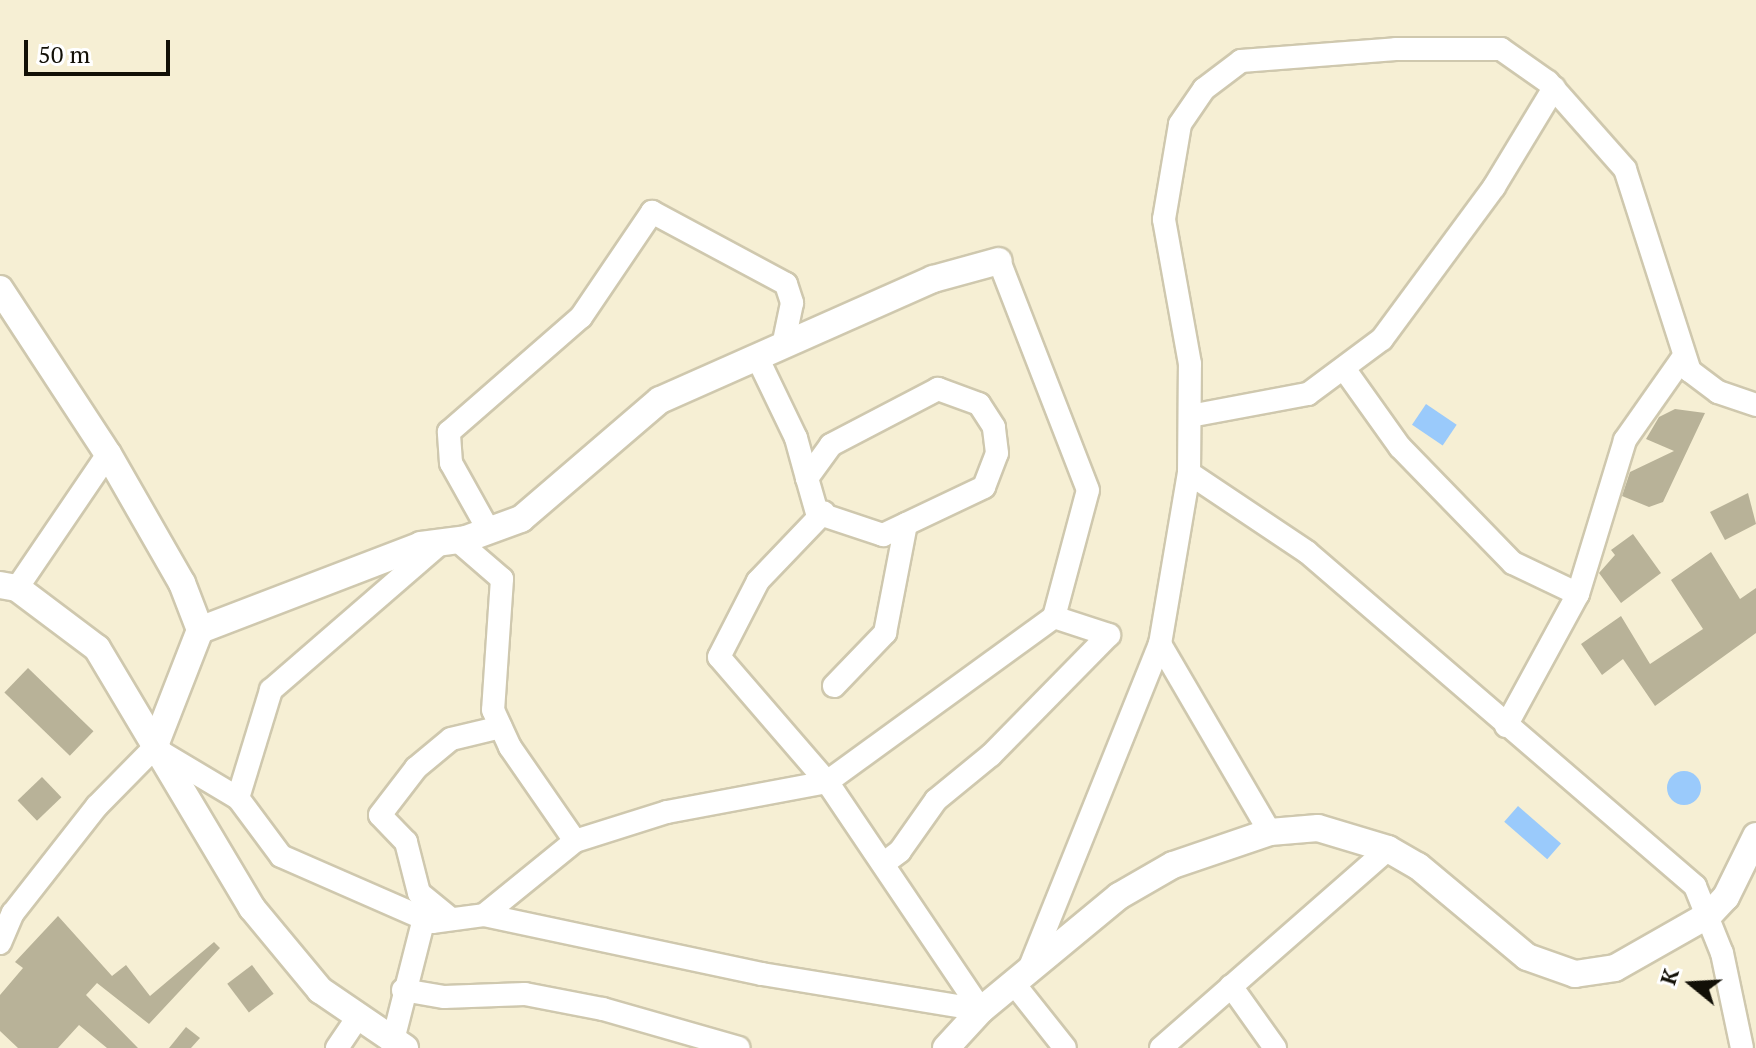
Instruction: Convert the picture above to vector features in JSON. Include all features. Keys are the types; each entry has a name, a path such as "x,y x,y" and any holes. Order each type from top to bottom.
{"street":[{"path":"1021,979 1160,644 1189,473 1190,416 1190,364 1164,219 1180,124 1204,89 1241,61 1396,49 1501,49 1554,88 1625,169 1682,359 1718,392 1756,405"},
{"path":"1190,416 1308,394 1345,370 1419,294 1554,88"},
{"path":"489,531 451,463 449,432 581,317 652,212 786,284 792,303 783,346"},
{"path":"200,630 521,519 660,400 933,279 999,261 1088,490 1054,617 827,782 667,812 575,841 484,915"},
{"path":"0,289 108,454 182,583 200,630 154,748 87,818 13,913 0,943"},
{"path":"757,357 796,438 807,478 817,513 824,512 883,535 984,487 997,453 991,417 959,393 920,395 831,445 807,478"},
{"path":"1506,726 1578,594 1625,440 1682,359"},
{"path":"1345,370 1400,447 1513,563 1578,594"},
{"path":"108,454 8,586 97,648 252,908 320,990 356,1020 398,1046 403,990 424,918"},
{"path":"1189,473 1307,552 1506,726 1682,873 1710,914 1742,1048"},
{"path":"824,512 758,581 719,657 827,782 981,1010"},
{"path":"834,686 885,633 906,524"},
{"path":"449,542 502,579 493,710 575,841"},
{"path":"238,798 271,690 449,542"},
{"path":"883,864 900,851 936,800 991,755 1109,635 1054,617"},
{"path":"1160,644 1270,832"},
{"path":"451,919 419,893 406,842 380,815 416,768 451,739 501,727"},
{"path":"154,748 238,798 281,856 424,918 484,915 762,974 981,1010"},
{"path":"946,1048 981,1010 1132,888 1173,865 1270,832 1318,828 1388,849 1418,866 1527,957 1575,974 1615,968 1710,914 1726,897 1756,836"},
{"path":"1161,1048 1388,849"},
{"path":"1021,979 1065,1048"},
{"path":"1231,986 1275,1048"},
{"path":"403,990 444,997 525,994 603,1009 739,1048"},
{"path":"337,1048 356,1020"}],"water":[{"path":"1426,404 1457,425 1443,445 1412,425"},
{"path":"1684,771 1696,776 1701,788 1696,800 1684,805 1672,800 1667,788 1672,776"},
{"path":"1518,806 1561,843 1547,859 1504,822"}],"building":[{"path":"1675,409 1705,413 1663,502 1649,507 1622,496 1630,472 1674,451 1646,439 1659,417"},
{"path":"1748,493 1756,524 1725,540 1710,512"},
{"path":"1633,534 1661,573 1621,603 1599,573 1615,555 1611,550"},
{"path":"1711,552 1740,599 1756,588 1756,633 1655,706 1623,659 1602,675 1581,644 1621,616 1650,664 1703,629 1671,580"},
{"path":"28,668 93,731 70,756 4,692"},
{"path":"42,777 61,797 37,821 18,801"},
{"path":"58,916 112,976 126,965 150,996 214,942 220,948 149,1024 97,983 86,995 138,1048 107,1048 79,1025 58,1048 18,1048 0,1031 0,995 23,968 15,962"},
{"path":"252,965 274,994 249,1012 227,984"},
{"path":"186,1027 200,1038 191,1048 169,1048"}]}
